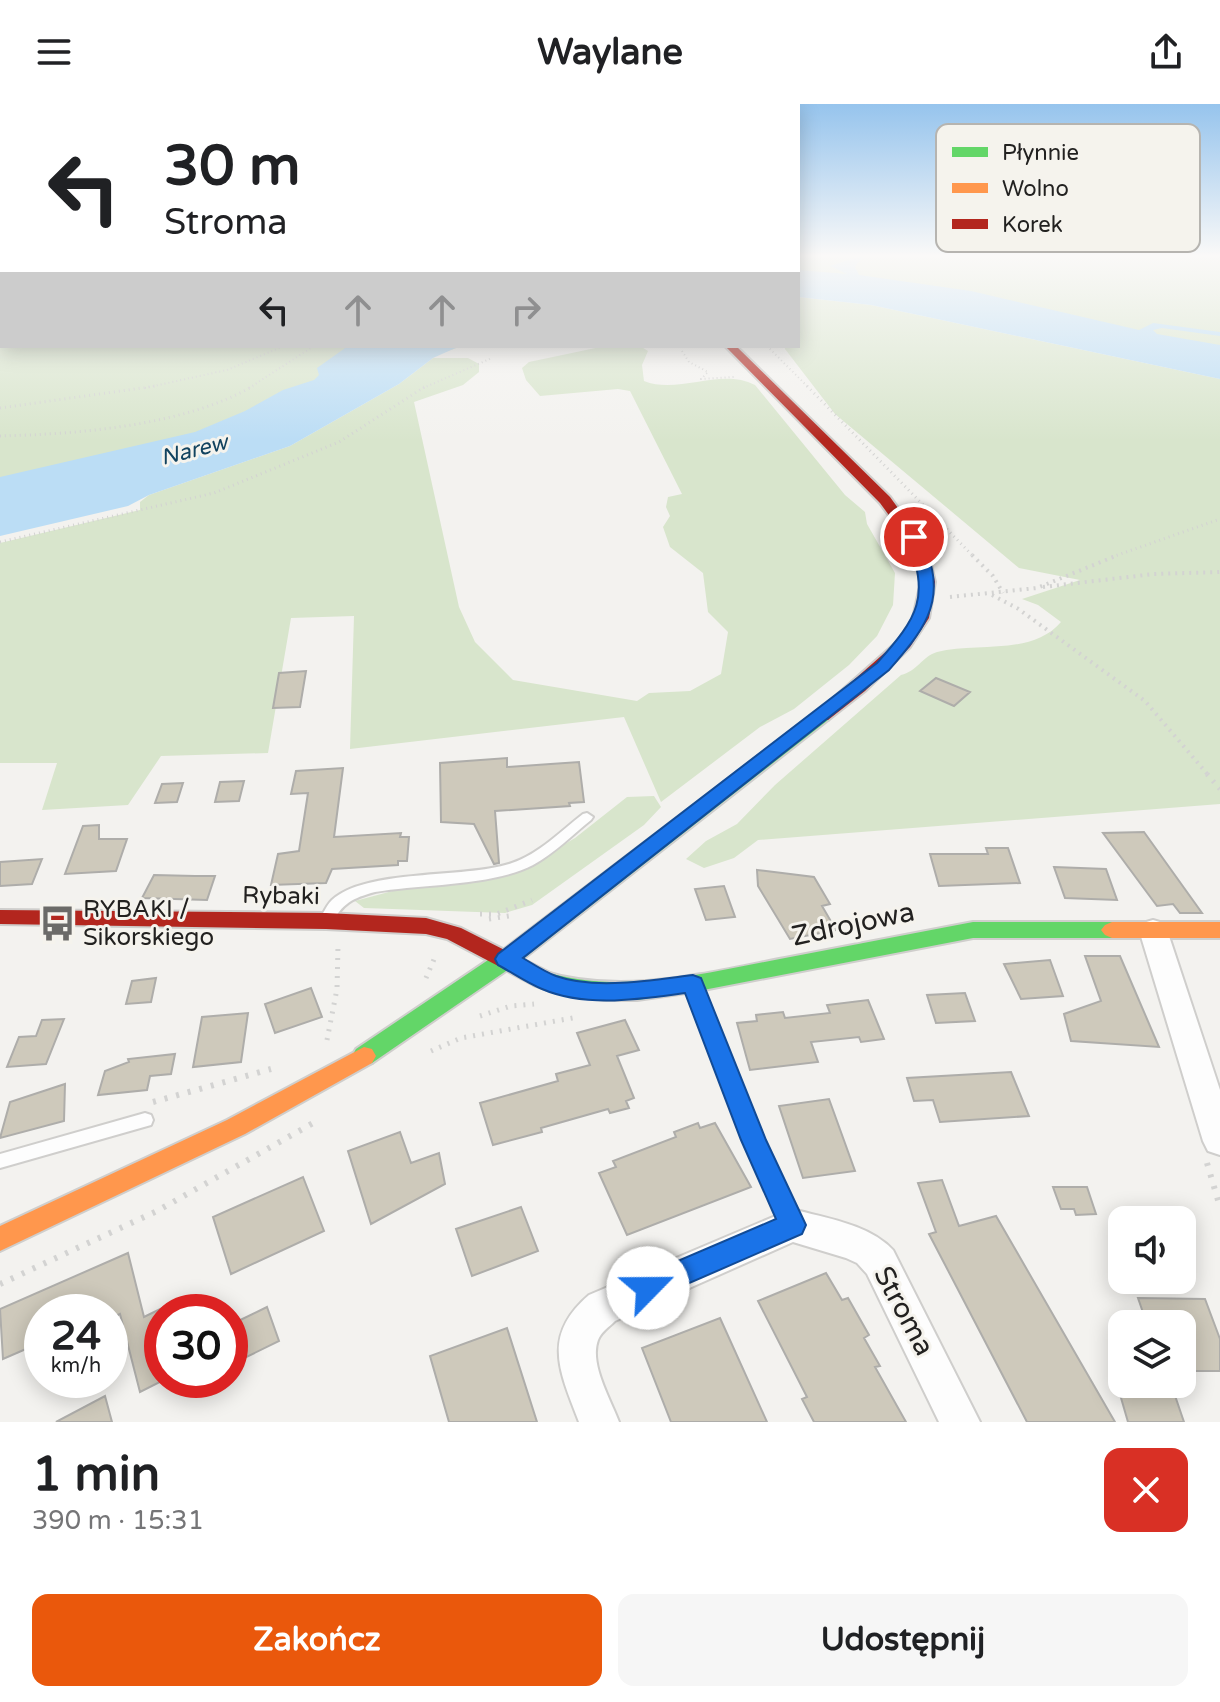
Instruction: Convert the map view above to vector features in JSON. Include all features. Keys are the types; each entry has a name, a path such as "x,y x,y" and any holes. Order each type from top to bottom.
{"street":[{"path":"0,1239 183,1155 298,1094 422,1019 506,959 859,687 883,666 913,632 928,594 924,560 906,525 885,500 732,348"},
{"name":"Rybaki","path":"0,917 332,928 426,926 458,935 506,959"},
{"name":"Zdrojowa","path":"506,959 551,983 578,989 637,991 693,984 973,930 1220,930"},
{"path":"1153,930 1213,1151"},
{"path":"599,1422 576,1358 577,1334 587,1318 602,1308 792,1225"},
{"name":"Stroma","path":"792,1225 853,1243 870,1251 880,1262 898,1291 960,1422"}],"lane":[{"path":"332,928 332,908 342,899 410,882 474,877 521,865 587,817"},
{"path":"693,984 754,1140 792,1225"},
{"path":"0,1161 145,1113"}],"path":[{"path":"0,408 76,399 206,375 243,364 279,348"},
{"path":"0,436 45,436 158,417 223,401 243,392 311,348"},
{"path":"682,351 689,362 708,372 701,379 761,376"},
{"path":"0,542 214,493 339,442 427,386 492,358"},
{"path":"1037,588 1068,573 1220,519"},
{"path":"928,594 951,597 992,595 1154,574 1220,572"},
{"path":"992,595 1017,608 1145,701 1220,789"},
{"path":"458,935 471,915 497,914 533,900"},
{"path":"423,985 439,947 482,920 517,914"},
{"path":"328,1042 337,989 332,928"},
{"path":"427,1053 461,1038 589,1015"},
{"path":"319,1048 340,1035"},
{"path":"145,1113 277,1067"},
{"path":"0,1284 157,1211 326,1115"},
{"path":"1213,1151 1220,1207"}],"green space":[{"path":"800,319 935,319 1220,379 1220,804 758,840 734,858 704,868 686,859 706,841 737,824 775,785 901,675 937,652 1020,644 1049,633 1061,622 1038,605 1022,599 1080,580 1019,568 835,414 785,349 800,348"},
{"path":"966,319 1220,319 1220,368 1042,330"},
{"path":"0,348 456,348 0,508"},
{"path":"596,348 643,348 648,351 642,365 644,381 671,385 728,379 755,385 845,495 865,512 867,524 895,573 893,605 877,636 849,665 794,709 760,727 661,802 624,717 350,749 354,616 291,618 268,753 161,756 128,805 42,810 57,763 0,763 0,543 140,510 140,502 149,495 290,446 399,384 433,358 468,358 479,364 479,372 463,385 414,402 459,607 475,642 513,680 637,701 649,693 690,691 721,674 728,632 708,612 703,573 670,547 663,527 670,516 666,507 668,497 682,494 630,391 618,389 540,396 526,380 522,368 529,362"},
{"path":"654,796 661,807 644,825 532,905 505,913 364,908 355,901 400,889 485,881 519,871 575,838 627,797"}],"water":[{"path":"935,319 1089,319 1139,330 1153,323 1220,332 1220,336 1162,328 1153,330 1157,334 1220,345 1220,379"},
{"name":"Narew","path":"345,348 456,348 433,358 399,384 290,446 149,495 128,506 0,536 0,477 195,432 245,411 283,390 314,380 319,375 317,368"}],"building":[{"path":"306,671 300,707 273,708 279,673"},
{"path":"936,678 970,692 954,706 920,691"},
{"path":"507,758 507,767 579,762 584,802 569,803 570,806 495,811 499,863 494,864 474,824 441,822 440,763"},
{"path":"343,768 334,837 401,833 400,837 409,837 407,861 398,861 398,865 332,869 326,883 271,885 278,854 299,851 308,793 291,794 296,771"},
{"path":"244,781 239,801 215,802 220,782"},
{"path":"183,783 177,802 155,803 162,784"},
{"path":"99,825 99,839 127,839 116,871 65,874 83,826"},
{"path":"1144,832 1202,913 1180,913 1173,904 1157,906 1103,833"},
{"path":"986,848 1008,848 1020,883 939,886 930,854 988,854"},
{"path":"42,859 32,884 0,886 0,862"},
{"path":"1054,867 1106,869 1117,900 1065,898"},
{"path":"757,870 814,877 830,904 822,906 836,930 790,939 758,886"},
{"path":"154,875 215,876 207,900 142,898"},
{"path":"724,886 735,917 706,920 695,889"},
{"path":"1085,956 1120,956 1159,1047 1071,1041 1064,1014 1101,1001"},
{"path":"1050,960 1063,996 1021,999 1004,964"},
{"path":"156,978 151,1002 126,1004 132,981"},
{"path":"311,988 322,1017 275,1033 265,1004"},
{"path":"965,993 975,1021 936,1023 927,995"},
{"path":"868,1000 884,1039 861,1042 859,1037 811,1042 818,1062 750,1070 737,1023 757,1021 756,1015 783,1012 785,1018 830,1013 827,1005"},
{"path":"248,1013 241,1062 193,1067 202,1017"},
{"path":"64,1019 46,1064 7,1067 19,1037 36,1036 42,1020"},
{"path":"625,1020 639,1050 617,1056 634,1098 626,1101 629,1108 610,1113 608,1109 493,1145 480,1103 558,1081 556,1074 590,1065 577,1033"},
{"path":"175,1054 171,1074 150,1076 147,1090 98,1095 105,1071 129,1062 128,1059"},
{"path":"1011,1072 1029,1116 940,1122 933,1100 914,1101 907,1078"},
{"path":"65,1084 64,1121 0,1138 10,1102"},
{"path":"829,1099 855,1171 803,1178 779,1106"},
{"path":"698,1123 700,1128 715,1123 751,1187 627,1235 599,1173 616,1167 613,1161 676,1137 674,1132"},
{"path":"400,1132 411,1163 439,1153 445,1184 371,1224 348,1151"},
{"path":"303,1177 324,1231 231,1274 213,1217"},
{"path":"942,1180 959,1226 996,1216 1115,1422 1027,1422 929,1234 936,1232 918,1183"},
{"path":"1053,1187 1087,1187 1096,1214 1076,1215 1074,1209 1061,1209"},
{"path":"521,1207 538,1251 472,1276 456,1229"},
{"path":"128,1253 144,1317 144,1390 140,1392 128,1345 128,1294 34,1294"},
{"path":"826,1273 842,1300 848,1298 869,1335 864,1338 880,1366 875,1367 906,1422 814,1422 802,1399 807,1397 758,1301"},
{"path":"24,1298 24,1350 3,1359 0,1309"},
{"path":"1138,1298 1205,1299 1220,1339 1220,1371 1196,1371 1196,1310 1142,1310"},
{"path":"267,1307 279,1341 248,1356 248,1316"},
{"path":"720,1318 767,1422 671,1422 642,1348"},
{"path":"507,1328 537,1422 449,1422 430,1356"},
{"path":"106,1398 112,1422 56,1422"},
{"path":"1121,1398 1176,1398 1184,1422 1128,1422"}],"traffic: fast":[{"path":"364,1056 511,956 822,716"},
{"path":"542,979 604,991 637,991 693,984 973,930 1112,930"}],"traffic: slow":[{"path":"1112,930 1220,930"},
{"path":"0,1239 236,1127 364,1056"}],"traffic: jam":[{"path":"732,348 885,500 920,548 928,582 921,618 904,644 859,687 822,716"},
{"path":"0,917 326,921 426,926 453,933 542,979"}],"place":[{"name":"RYBAKI / Sikorskiego","path":"57,923"}],"route":[{"path":"648,1288 792,1225 754,1140 693,984 637,991 578,989 551,983 506,959 883,666 913,632 928,594 927,571 914,537"}]}
